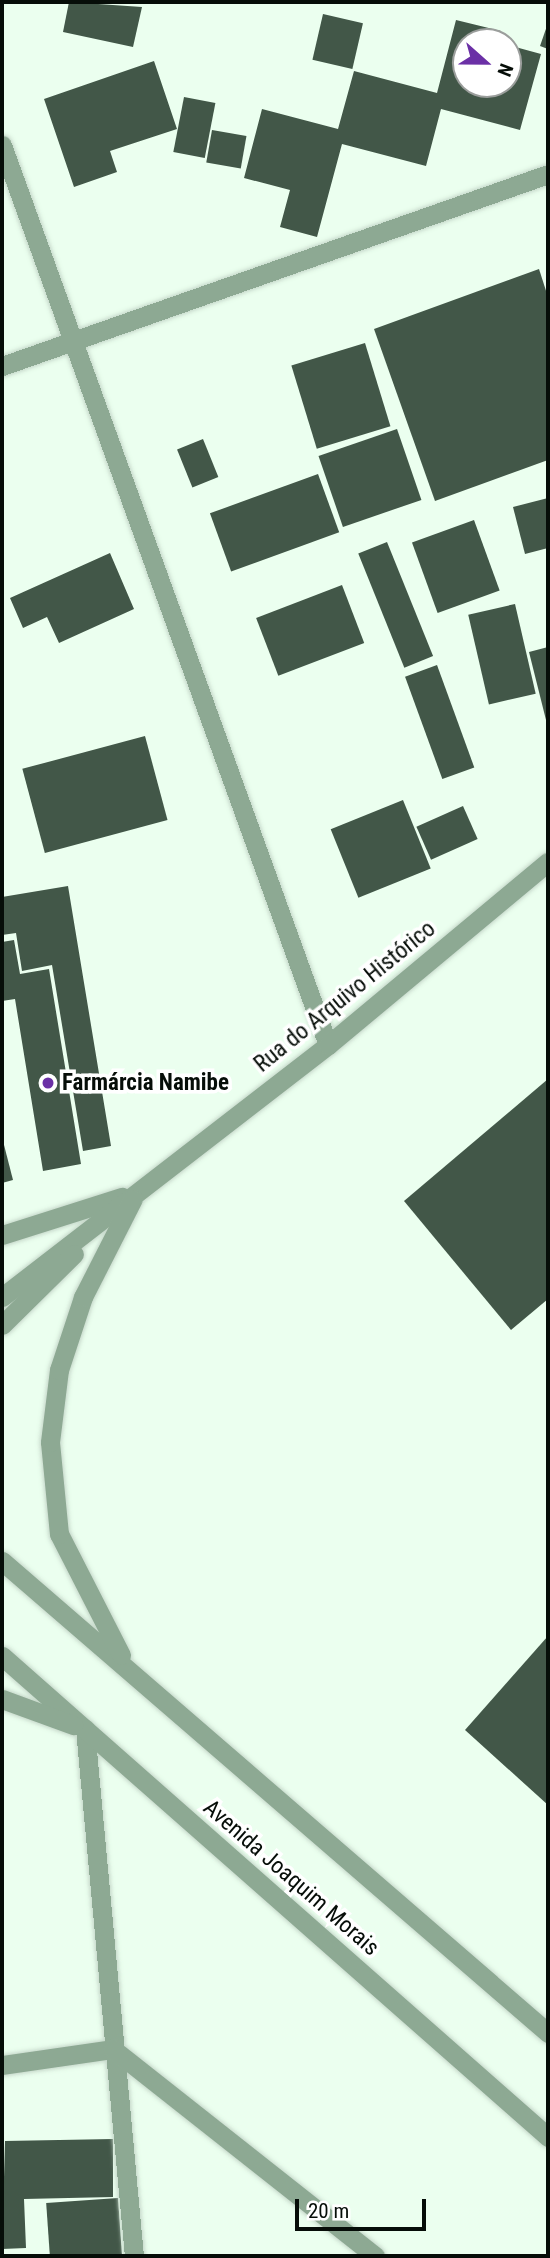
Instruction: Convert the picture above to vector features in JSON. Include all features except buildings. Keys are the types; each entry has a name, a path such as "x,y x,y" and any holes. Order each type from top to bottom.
{"street":[{"path":"2,145 327,1045"},
{"path":"2,366 71,337 548,174"},
{"name":"Rua do Arquivo Histórico","path":"136,1192 327,1045 548,862"},
{"path":"2,1235 136,1192"},
{"path":"2,1297 136,1192"},
{"path":"2,1325 136,1192"},
{"path":"124,1663 59,1534 50,1442 59,1370 83,1297 136,1192"},
{"path":"2,1561 124,1663 548,2033"},
{"name":"Avenida Joaquim Morais","path":"2,1656 548,2137"},
{"path":"2,1699 85,1729 134,2256"},
{"path":"2,2065 113,2049 375,2256"}],"place":[{"name":"Farmárcia Namibe","path":"48,1083"}]}
